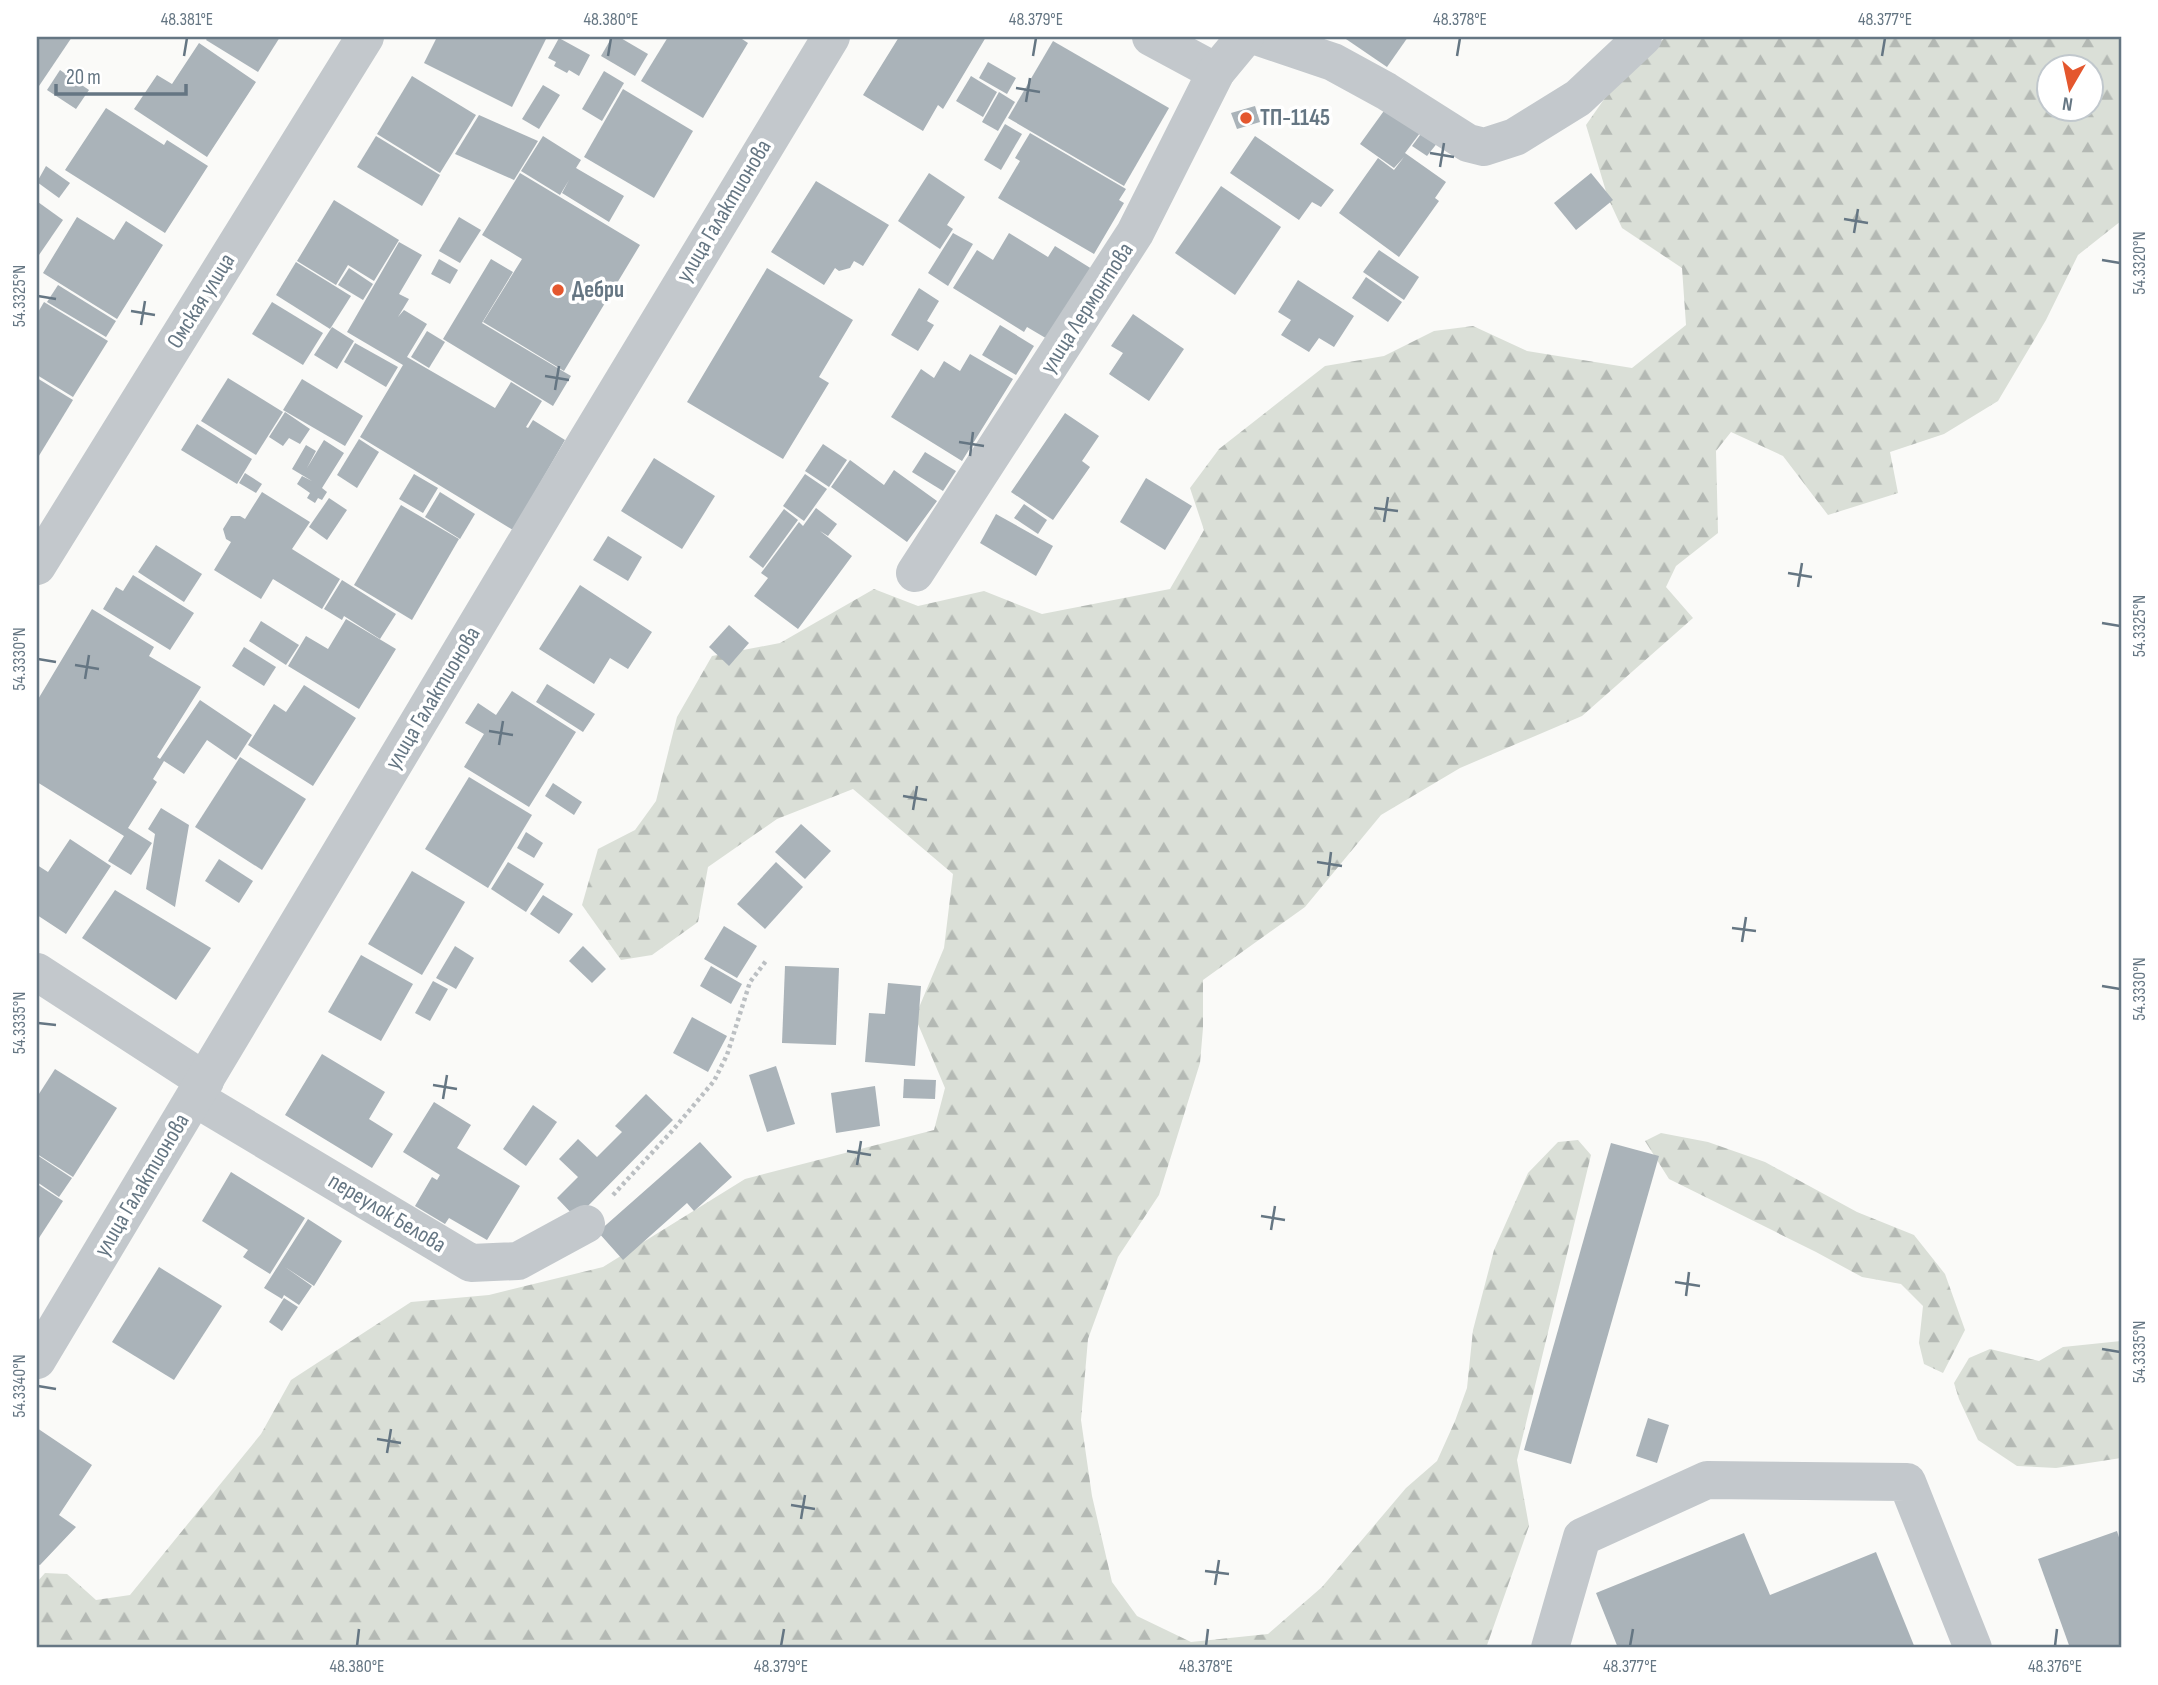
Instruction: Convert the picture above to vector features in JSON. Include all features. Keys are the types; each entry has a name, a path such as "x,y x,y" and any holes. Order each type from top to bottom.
{"street":[{"name":"Омская улица","path":"37,566 365,37"},
{"name":"улица Галактионова","path":"37,1360 642,347 831,37"},
{"path":"1152,37 1216,72"},
{"name":"улица Лермонтова","path":"915,573 1135,233 1216,72 1245,37"},
{"path":"1259,37 1333,62 1386,91 1468,143 1484,148 1516,137 1578,98 1643,37"},
{"name":"переулок Белова","path":"37,972 200,1089 471,1263 518,1261 586,1224"},
{"path":"1550,1648 1582,1537 1706,1480 1907,1482 1973,1648"}],"path":[{"path":"586,1224 673,1130 714,1081 727,1055 750,982 766,961"}],"green space":[{"path":"1666,37 2121,37 2121,221 2078,255 2046,320 1998,401 1944,434 1890,452 1898,493 1828,515 1783,456 1731,432 1716,451 1718,533 1676,566 1666,587 1693,618 1582,716 1460,768 1381,815 1305,907 1203,980 1200,1063 1159,1195 1118,1257 1088,1339 1081,1420 1092,1496 1112,1582 1137,1616 1191,1642 1268,1634 1322,1587 1406,1488 1437,1461 1467,1388 1473,1330 1494,1250 1528,1173 1558,1142 1578,1140 1591,1155 1517,1460 1529,1526 1486,1648 37,1648 37,1582 45,1573 67,1574 96,1600 130,1595 261,1434 291,1380 411,1302 489,1295 603,1267 745,1179 934,1130 945,1088 915,1017 944,948 953,874 853,789 777,819 708,867 698,922 652,955 621,960 582,905 598,849 635,830 656,801 677,717 712,656 780,643 874,589 918,606 984,591 1042,614 1170,589 1204,530 1190,488 1219,449 1325,366 1384,356 1434,331 1473,326 1527,351 1632,368 1686,325 1682,268 1622,228 1608,198 1586,125 1621,75"},
{"path":"1661,1133 1708,1142 1765,1162 1857,1212 1914,1235 1945,1274 1965,1330 1943,1373 1924,1364 1919,1343 1923,1306 1901,1284 1862,1277 1669,1179 1645,1141"},
{"path":"2121,1341 2121,1458 2056,1468 2017,1466 1978,1440 1954,1383 1969,1358 1990,1349 2039,1361 2063,1347"}],"building":[{"path":"37,37 72,37 37,89"},
{"path":"208,37 280,37 258,72 206,40"},
{"path":"437,37 547,37 512,107 424,63"},
{"path":"612,37 619,37 648,54 635,76 601,56"},
{"path":"668,37 739,37 748,43 703,118 641,81"},
{"path":"899,37 986,37 943,109 938,105 923,131 863,95"},
{"path":"1343,37 1408,37 1387,67"},
{"path":"559,38 590,55 579,76 554,66 556,62 548,58"},
{"path":"1053,41 1169,108 1124,186 1008,118"},
{"path":"199,43 256,82 207,157 134,109 157,75 172,84"},
{"path":"988,62 1016,78 1007,94 979,78"},
{"path":"60,70 89,90 76,109 47,90"},
{"path":"604,71 624,83 602,121 582,109"},
{"path":"412,76 476,115 440,173 377,134"},
{"path":"971,76 997,92 983,117 956,101"},
{"path":"543,85 560,95 539,129 522,119"},
{"path":"623,89 693,131 654,198 584,157"},
{"path":"999,92 1015,102 998,131 982,122"},
{"name":"ТП-1145","path":"1255,106 1260,122 1237,129 1231,113"},
{"path":"106,108 164,145 167,140 208,166 165,233 65,170"},
{"path":"1386,108 1420,133 1405,153 1446,182 1435,198 1439,201 1399,257 1339,213 1378,158 1394,170 1404,157 1394,168 1360,144"},
{"path":"479,115 538,141 514,180 455,154"},
{"path":"1005,124 1022,134 1001,170 984,160"},
{"path":"1423,131 1438,142 1427,156 1412,146"},
{"path":"1030,133 1126,189 1119,200 1124,203 1094,254 998,198 1020,161 1015,158"},
{"path":"376,136 440,175 422,206 357,167"},
{"path":"543,136 581,160 576,168 624,196 609,222 562,193 569,180 560,195 521,171"},
{"path":"1255,136 1334,190 1321,207 1312,202 1299,220 1230,173"},
{"path":"46,166 70,183 59,198 37,182"},
{"name":"Дебри","path":"520,173 640,245 564,371 483,322 522,259 482,235"},
{"path":"929,173 965,197 947,225 953,229 940,249 898,221"},
{"path":"1591,173 1613,200 1576,230 1554,203"},
{"path":"816,181 889,225 863,266 854,261 850,268 839,271 835,268 824,285 771,252"},
{"path":"1221,186 1281,227 1235,295 1175,253"},
{"path":"334,200 399,240 374,281 348,265 336,285 297,261"},
{"path":"38,202 63,220 39,255 37,253"},
{"path":"77,217 114,240 126,221 163,245 117,319 43,273"},
{"path":"459,217 481,230 460,263 439,251"},
{"path":"953,233 973,244 948,286 928,273"},
{"path":"1009,233 1048,257 1055,246 1092,269 1049,340 1027,327 1024,332 953,288 977,250 993,260"},
{"path":"399,242 422,255 399,294 409,299 398,317 404,310 427,324 407,357 495,408 511,382 542,401 526,427 528,428 533,420 565,440 513,530 360,437 403,365 347,332"},
{"path":"1379,250 1419,277 1404,300 1363,272"},
{"path":"439,259 458,270 450,284 431,274"},
{"path":"491,259 513,272 482,323 571,376 553,406 443,339"},
{"path":"296,262 351,296 330,329 276,295"},
{"path":"349,268 373,284 363,300 338,285"},
{"path":"767,268 853,320 819,377 829,383 783,459 687,402"},
{"path":"1366,277 1402,302 1388,322 1352,298"},
{"path":"1298,280 1354,316 1334,347 1319,338 1309,352 1281,335 1291,320 1278,312"},
{"path":"58,285 116,321 106,337 47,302"},
{"path":"919,288 939,301 927,321 934,325 918,351 891,335"},
{"path":"44,302 108,341 73,397 37,375 37,314"},
{"path":"272,302 323,333 303,365 252,334"},
{"path":"1133,314 1184,349 1149,401 1109,374 1123,353 1111,346"},
{"path":"1000,325 1034,346 1016,375 982,355"},
{"path":"332,327 354,341 337,369 314,355"},
{"path":"427,331 445,342 429,368 411,357"},
{"path":"355,343 398,367 386,387 344,362"},
{"path":"970,354 1013,379 962,461 891,417 921,369 934,378 944,361 960,371"},
{"path":"37,378 73,400 37,459"},
{"path":"228,378 283,412 256,455 201,421"},
{"path":"302,379 363,416 345,446 283,410"},
{"path":"285,412 310,429 300,444 289,438 283,446 269,437"},
{"path":"1065,413 1099,436 1082,461 1090,467 1053,520 1011,492"},
{"path":"197,424 252,459 237,484 181,450"},
{"path":"359,439 379,452 357,488 337,475"},
{"path":"324,440 344,453 322,488 327,492 322,500 318,498 315,503 307,498 310,493 297,484 302,476 312,481 292,469 306,445 316,451 307,468"},
{"path":"823,444 847,460 829,487 805,471"},
{"path":"925,452 956,471 943,491 912,472"},
{"path":"654,458 715,496 682,549 621,511"},
{"path":"850,460 884,485 894,470 937,501 907,542 831,487"},
{"path":"245,473 262,484 256,493 239,483"},
{"path":"414,474 438,488 423,513 399,499"},
{"path":"805,474 827,489 804,521 783,506"},
{"path":"1146,478 1192,506 1165,550 1120,522"},
{"path":"262,492 310,522 292,549 340,579 322,609 273,579 261,599 214,570 231,542 226,539 223,529 231,516 245,519"},
{"path":"440,492 475,514 460,539 425,517"},
{"path":"329,498 347,510 327,540 309,527"},
{"path":"1024,504 1047,520 1038,534 1014,518"},
{"path":"401,505 459,539 412,620 354,585"},
{"path":"816,508 837,524 828,536 820,531 852,556 798,629 754,596 768,578 761,573 799,522 803,526"},
{"path":"784,509 798,520 763,568 749,557"},
{"path":"996,514 1053,546 1036,576 980,543"},
{"path":"608,536 642,557 628,581 593,560"},
{"path":"156,545 202,574 184,602 138,572"},
{"path":"133,575 194,613 170,650 103,609 116,587 123,591"},
{"path":"342,580 396,614 380,639 344,616 342,620 324,609"},
{"path":"580,585 652,632 628,669 610,658 594,684 539,649"},
{"path":"92,609 154,647 149,656 201,687 157,757 160,759 200,700 252,735 236,760 207,740 184,774 164,761 153,779 157,782 128,828 152,843 131,875 108,861 124,836 37,782 37,701"},
{"path":"346,619 396,649 359,709 288,666 306,636 328,649"},
{"path":"261,621 299,645 286,665 249,641"},
{"path":"729,625 749,643 729,666 709,647"},
{"path":"244,647 276,667 264,686 232,666"},
{"path":"547,684 595,714 583,732 536,702"},
{"path":"304,685 356,718 313,786 248,745 274,704 286,712"},
{"path":"512,691 576,732 529,807 464,767 484,734 465,723 478,703 496,715"},
{"path":"240,757 306,799 262,870 195,827"},
{"path":"469,777 532,815 488,888 425,849"},
{"path":"553,783 582,802 574,815 545,796"},
{"path":"161,808 189,825 175,907 146,889 155,834 148,829"},
{"path":"801,824 831,851 805,879 775,852"},
{"path":"526,832 543,843 534,858 517,848"},
{"path":"70,839 111,866 66,934 37,915 37,865 48,872"},
{"path":"219,859 253,881 239,903 205,881"},
{"path":"508,862 544,884 526,912 491,889"},
{"path":"776,862 803,887 765,929 737,904"},
{"path":"412,871 465,902 422,975 368,944"},
{"path":"115,890 211,948 176,1000 82,938"},
{"path":"543,895 573,914 559,934 530,914"},
{"path":"724,926 757,946 737,978 704,959"},
{"path":"455,946 474,958 456,989 436,978"},
{"path":"583,946 606,969 592,983 569,961"},
{"path":"361,955 413,984 381,1041 328,1012"},
{"path":"711,966 742,984 731,1004 700,986"},
{"path":"785,966 839,968 836,1045 782,1043"},
{"path":"433,981 448,989 430,1021 415,1013"},
{"path":"888,983 921,986 915,1066 865,1062 869,1013 885,1014"},
{"path":"692,1017 727,1036 708,1072 673,1053"},
{"path":"322,1054 385,1092 369,1119 393,1134 372,1168 285,1115"},
{"path":"776,1066 795,1124 767,1132 749,1075"},
{"path":"55,1069 117,1108 73,1177 37,1154 37,1097"},
{"path":"904,1079 936,1080 935,1099 903,1098"},
{"path":"875,1086 880,1126 836,1133 831,1093"},
{"path":"646,1094 673,1120 576,1218 557,1198 578,1177 559,1159 578,1139 597,1157 622,1132 615,1126"},
{"path":"434,1102 471,1125 457,1148 520,1186 487,1240 449,1218 445,1224 415,1206 432,1177 437,1180 440,1175 403,1152"},
{"path":"533,1105 557,1122 526,1166 503,1149"},
{"path":"700,1142 732,1177 694,1211 687,1203 623,1260 598,1232"},
{"path":"1611,1143 1659,1156 1571,1464 1524,1450"},
{"path":"37,1155 72,1178 59,1197 37,1182"},
{"path":"231,1172 305,1218 270,1274 243,1257 248,1250 202,1221"},
{"path":"37,1184 63,1201 37,1241"},
{"path":"308,1219 342,1241 314,1286 285,1267 312,1286 299,1305 284,1295 282,1299 264,1288"},
{"path":"159,1267 222,1306 174,1380 112,1342"},
{"path":"284,1298 298,1307 282,1331 269,1322"},
{"path":"1648,1418 1669,1425 1657,1463 1636,1456"},
{"path":"37,1428 92,1465 59,1515 76,1527 40,1565 37,1564"},
{"path":"2117,1531 2121,1544 2121,1648 2070,1648 2038,1559"},
{"path":"1744,1533 1770,1595 1876,1552 1915,1648 1618,1648 1596,1593"}],"place":[{"name":"ТП-1145","path":"1246,118"},
{"name":"Дебри","path":"558,290"}]}
